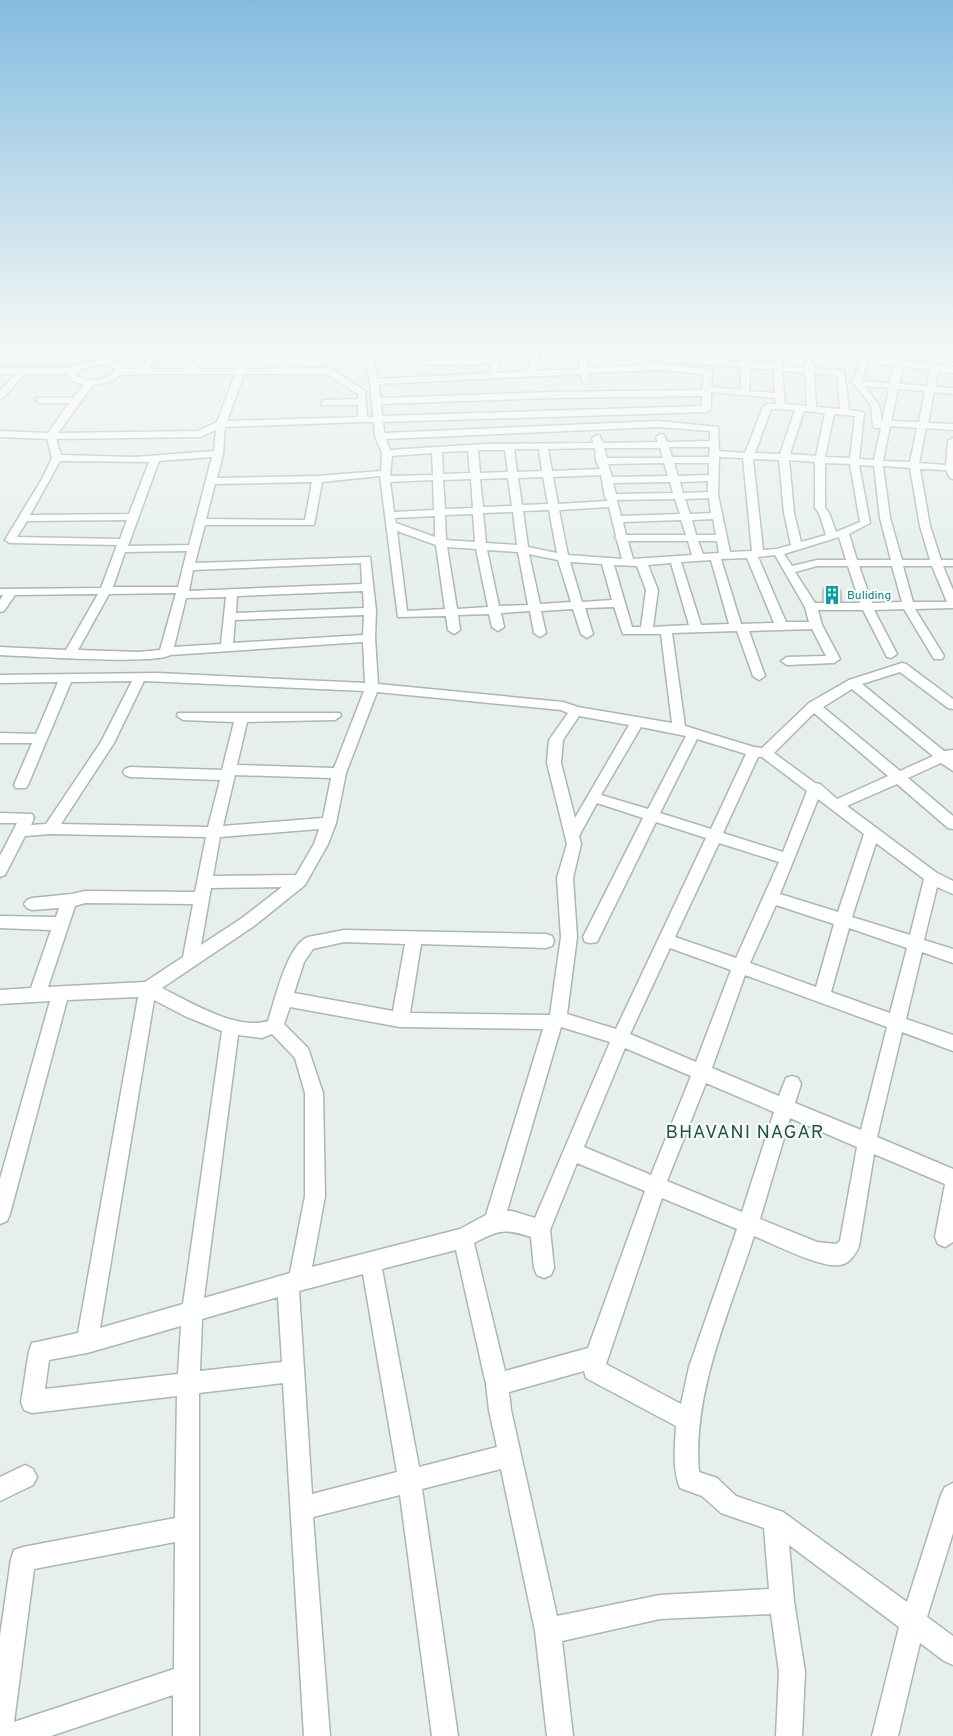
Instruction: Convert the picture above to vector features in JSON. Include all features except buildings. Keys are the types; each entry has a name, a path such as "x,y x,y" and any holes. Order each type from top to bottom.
{"street":[{"path":"58,426 51,436 57,458 47,479 10,540 194,548"},
{"path":"0,434 51,436 200,434 217,426"},
{"path":"167,651 212,481 218,454 221,426"},
{"path":"380,426 380,436 387,453 386,476 390,520 402,615 619,603"},
{"path":"482,426 485,447"},
{"path":"380,436 626,426"},
{"path":"658,426 667,460 698,557"},
{"path":"681,426 715,429 713,495 722,538 720,555 739,628 759,676"},
{"path":"760,426 749,456 755,553 782,627"},
{"path":"794,426 784,457 789,513 797,546"},
{"path":"827,426 820,460 820,508 838,534 853,563 878,634 891,654"},
{"path":"858,426 854,462 865,523"},
{"path":"883,426 878,463 885,518 896,564 908,605 938,656"},
{"path":"811,607 953,604 936,563 925,526 914,465 922,426"},
{"path":"938,426 953,427"},
{"path":"595,428 601,461 620,538 628,562"},
{"path":"387,453 485,447 544,448 663,445 713,453 914,465 952,471 953,441"},
{"path":"509,447 523,549 540,633"},
{"path":"544,448 563,558 587,634"},
{"path":"473,449 481,546 498,627"},
{"path":"437,451 442,543 454,630"},
{"path":"601,461 667,460 713,453"},
{"path":"57,458 155,458 218,454"},
{"path":"70,654 106,590 155,458"},
{"path":"212,481 386,476 438,478 549,474 673,479 713,478"},
{"path":"201,522 310,522 317,479"},
{"path":"390,520 441,512 554,507 611,501 713,495"},
{"path":"616,519 718,516"},
{"path":"24,518 134,517"},
{"path":"390,520 442,543 523,549 563,558 641,562 778,552 885,518"},
{"path":"620,538 722,538"},
{"path":"778,552 811,607 816,626 834,659 787,661"},
{"path":"87,1342 148,989 248,922 300,881 321,844 329,823 339,773 372,687 369,638 370,611 366,559 190,567"},
{"path":"674,559 696,629"},
{"path":"607,561 626,631 816,626"},
{"path":"641,562 652,590 647,630"},
{"path":"788,570 817,563 953,563"},
{"path":"0,608 6,591 106,590 232,593 368,587"},
{"path":"227,647 232,593"},
{"path":"230,617 370,611"},
{"path":"591,938 652,815 686,732 666,630"},
{"path":"0,651 138,656 163,654 167,651 369,638"},
{"path":"544,1268 540,1230 620,1038 714,835 759,752 814,706 853,683 902,667 953,704"},
{"path":"50,829 107,743 140,677"},
{"path":"0,679 140,677 372,687 563,706 576,711 686,732 759,752 815,788 932,877 953,888"},
{"path":"21,786 66,679"},
{"path":"853,683 949,759"},
{"path":"814,706 953,824"},
{"path":"494,1222 556,1021 569,937 565,878 574,844 554,762 556,740 576,711"},
{"path":"183,716 241,718 334,716"},
{"path":"190,961 214,832 241,718"},
{"path":"573,834 637,722"},
{"path":"0,738 42,739"},
{"path":"837,805 898,778 949,759"},
{"path":"130,772 339,773"},
{"path":"688,1420 594,1370 596,1357 656,1186 701,1074 740,968 788,859 815,788"},
{"path":"593,797 788,859"},
{"path":"0,818 27,818 0,871"},
{"path":"20,830 214,832 329,823"},
{"path":"822,996 843,920 872,832"},
{"path":"573,1152 817,1252 840,1255 849,1246 867,1142 932,877"},
{"path":"205,882 300,881"},
{"path":"37,996 69,902 85,897 202,898"},
{"path":"771,897 953,956"},
{"path":"32,904 75,900"},
{"path":"0,922 61,924"},
{"path":"0,997 148,989 231,1027 260,1032 275,1026 286,998 297,959 308,944 344,936 546,941"},
{"path":"400,1020 414,938"},
{"path":"666,940 953,1043"},
{"path":"0,1214 60,995"},
{"path":"286,998 400,1020 556,1021 620,1038 701,1074 953,1178"},
{"path":"275,1026 302,1054 314,1093 315,1196 294,1283 293,1371 317,1736"},
{"path":"186,1736 188,1385 192,1311 231,1027"},
{"path":"792,1084 748,1225 700,1367 688,1420 686,1453 688,1480 709,1486 729,1505 775,1520 953,1652"},
{"path":"946,1237 953,1188"},
{"path":"293,1371 188,1385 32,1402 40,1351 87,1342 192,1311 464,1238 494,1222 512,1220 540,1230"},
{"path":"464,1238 497,1384 510,1455 548,1631 560,1736"},
{"path":"371,1262 409,1480 445,1736"},
{"path":"497,1384 596,1357"},
{"path":"301,1508 510,1455"},
{"path":"0,1489 25,1477"},
{"path":"886,1736 913,1622 953,1495"},
{"path":"775,1520 782,1601 792,1672 789,1736"},
{"path":"0,1728 23,1559 187,1528"},
{"path":"548,1631 660,1607 782,1601"},
{"path":"12,1736 186,1678"}],"place":[{"name":"Buliding","path":"832,595"}],"district":[{"name":"BHAVANI NAGAR","path":"745,1131"}]}
